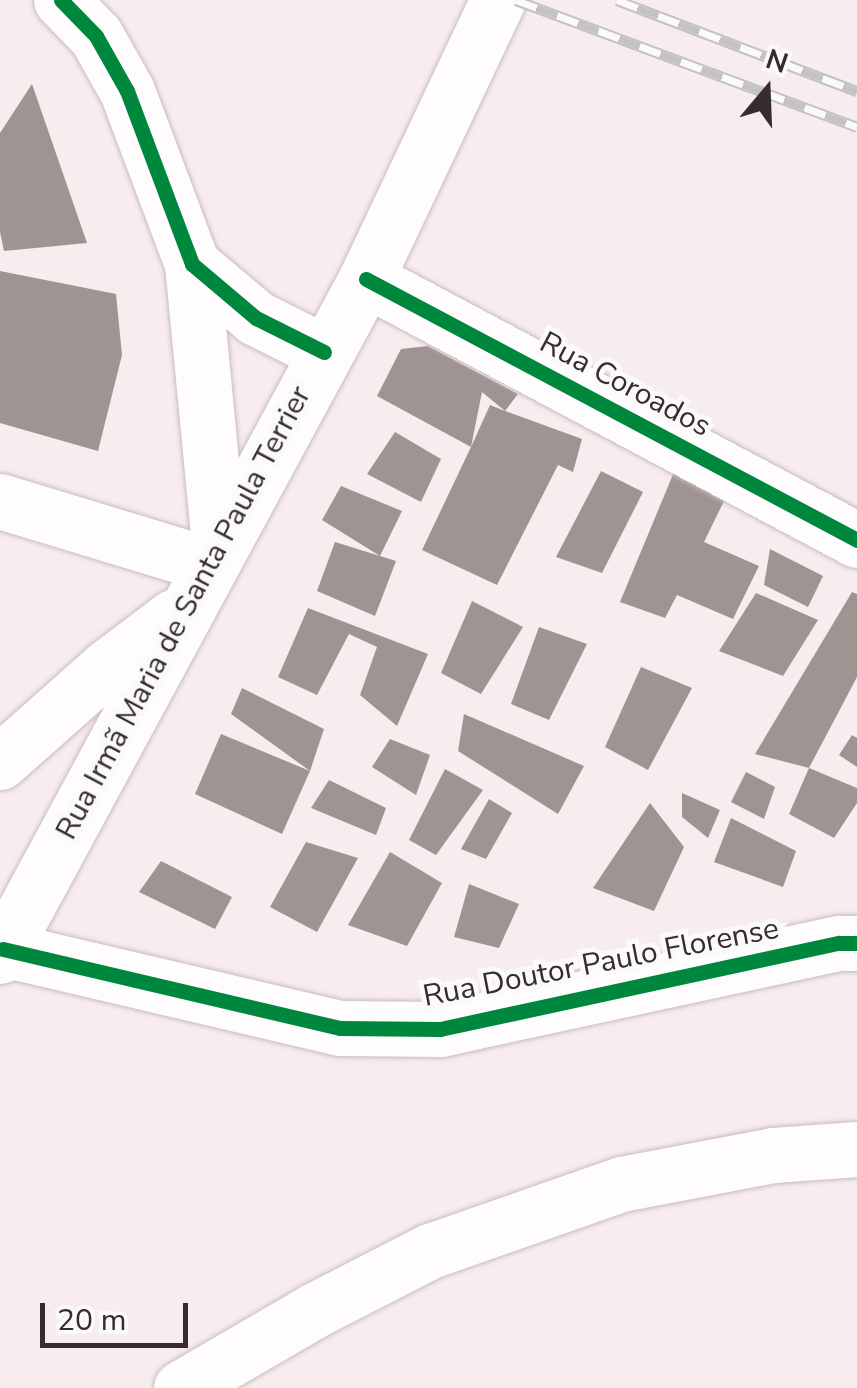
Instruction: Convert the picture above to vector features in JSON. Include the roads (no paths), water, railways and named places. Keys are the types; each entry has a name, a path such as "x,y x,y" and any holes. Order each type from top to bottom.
{"street":[{"path":"0,762 205,573 192,264 127,91 96,36 61,0"},
{"name":"Rua Irmã Maria de Santa Paula Terrier","path":"1,951 366,279 498,0"},
{"path":"192,264 256,318 324,352"},
{"name":"Rua Coroados","path":"366,279 857,540"},
{"path":"0,500 205,573"},
{"name":"Rua Doutor Paulo Florense","path":"1,951 340,1028 440,1029 851,932"},
{"path":"181,1388 315,1310 430,1250 621,1184 773,1155 857,1149"}],"railway":[{"path":"516,0 857,127"},
{"path":"617,0 857,91"}]}
